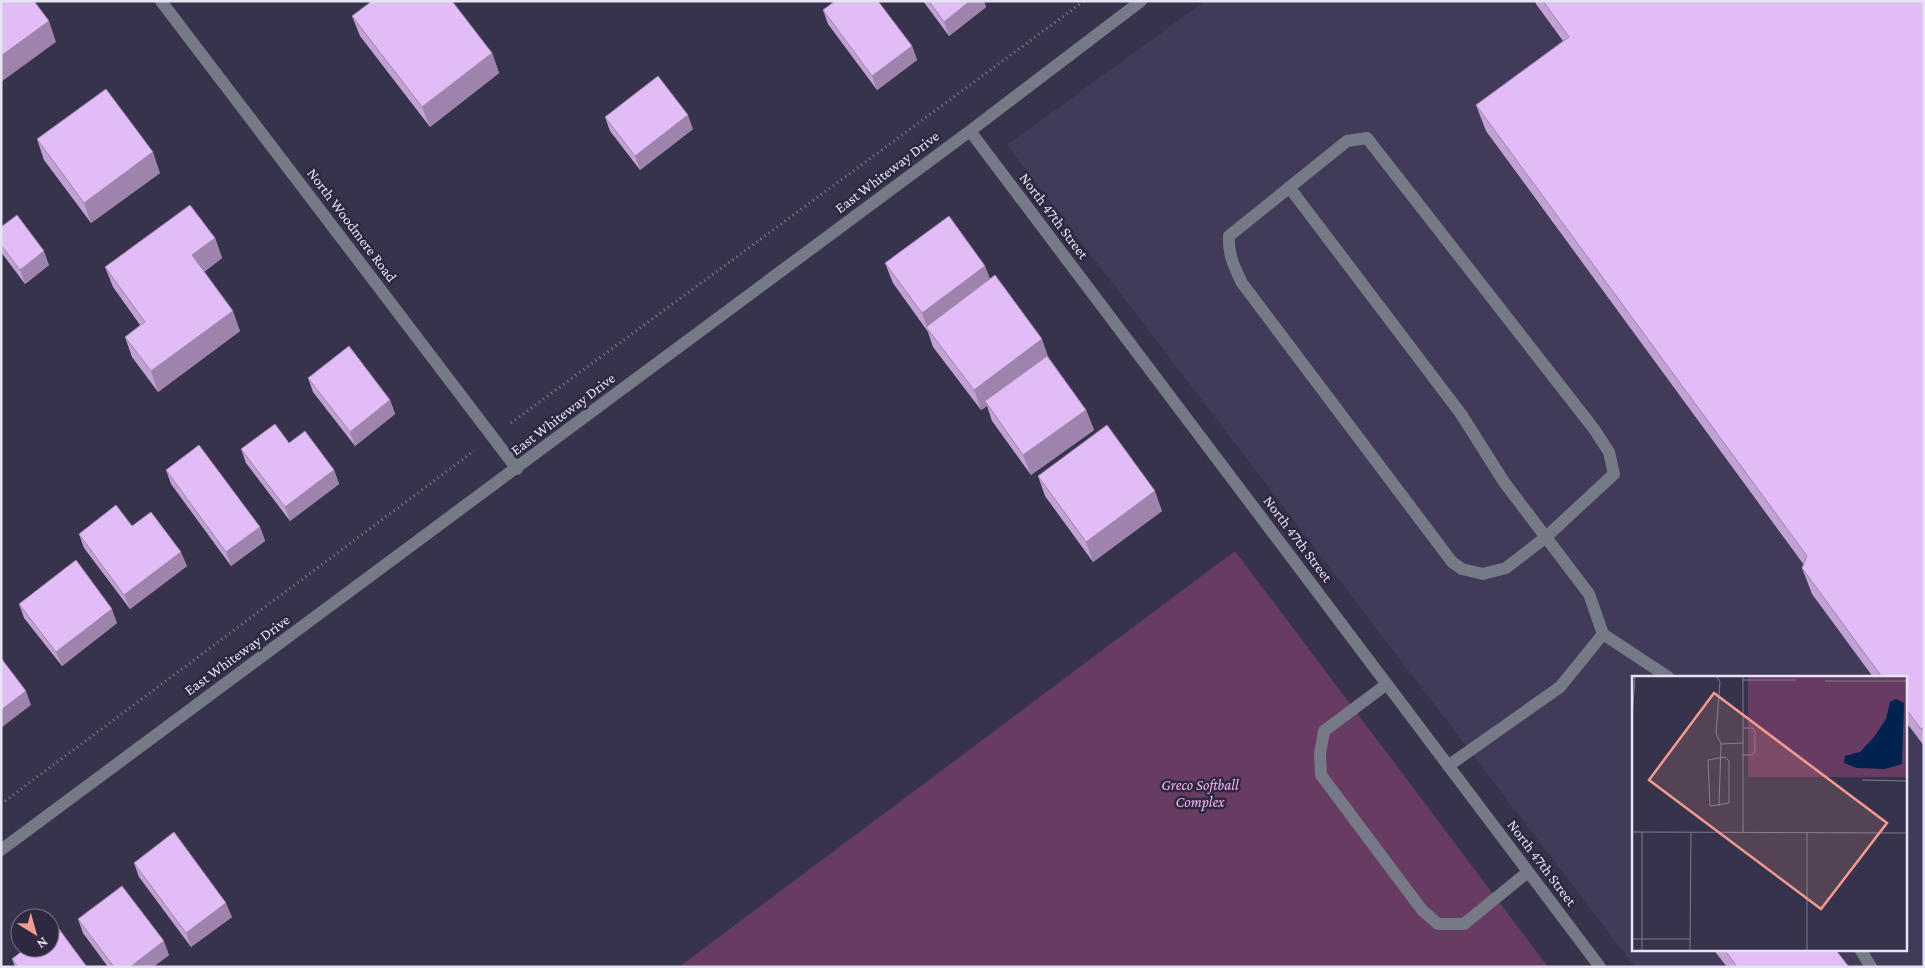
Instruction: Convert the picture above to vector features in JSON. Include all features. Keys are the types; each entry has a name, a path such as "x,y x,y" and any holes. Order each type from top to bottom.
{"street":[{"name":"North Woodmere Road","path":"161,1 517,468"},
{"name":"East Whiteway Drive","path":"1,850 970,131 1141,1"},
{"name":"North 47th Street","path":"970,131 1600,967"},
{"path":"1367,138 1594,429 1609,452 1614,474 1546,537 1506,568 1483,574 1462,569 1452,562 1242,283 1232,263 1228,249 1230,236 1290,187 1347,141 1367,138"},
{"path":"1290,187 1461,414 1504,482 1588,594 1603,634 1666,676"},
{"path":"1448,766 1560,687 1603,634"},
{"path":"1386,684 1324,731 1320,754 1321,775 1422,910 1438,924 1464,924 1528,872"},
{"path":"1861,950 1871,967"}],"path":[{"path":"1,804 493,437 1084,1"}],"shaded area":[{"path":"1205,1 1924,1 1924,967 1635,967 1007,145"}],"green space":[{"name":"Greco Softball Complex","path":"1235,551 1548,967 679,967"}],"building":[{"path":"1,1 34,1 49,21 1,56"},
{"path":"372,1 452,1 492,53 422,107 352,16"},
{"path":"835,1 878,1 912,46 872,76 823,10"},
{"path":"929,1 970,1 944,22"},
{"path":"1543,1 1924,1 1924,727 1921,729 1908,712 1908,676 1881,676 1802,568 1807,556 1476,105 1569,37"},
{"path":"658,76 688,115 635,156 605,117"},
{"path":"106,89 153,152 84,203 37,139"},
{"path":"190,205 215,238 192,255 233,311 151,371 125,337 145,322 105,267"},
{"path":"17,215 44,251 20,270 1,245 1,227"},
{"path":"949,216 985,266 922,313 885,263"},
{"path":"995,275 1042,339 974,390 926,327"},
{"path":"349,346 390,400 350,432 308,378"},
{"path":"1047,356 1086,410 1023,455 985,401"},
{"path":"275,424 289,443 305,431 334,470 285,507 241,449"},
{"path":"1107,425 1155,491 1086,542 1038,476"},
{"path":"199,445 260,527 226,552 166,470"},
{"path":"116,505 132,526 151,512 181,552 124,595 79,534"},
{"path":"76,560 112,609 56,652 19,604"},
{"path":"1,658 26,691 1,710"},
{"path":"174,832 226,903 186,933 134,863"},
{"path":"122,886 164,941 130,967 114,967 78,919"},
{"path":"60,930 87,967 18,967 12,959 60,958"},
{"path":"1725,950 1836,950 1849,967 1737,967"}]}
